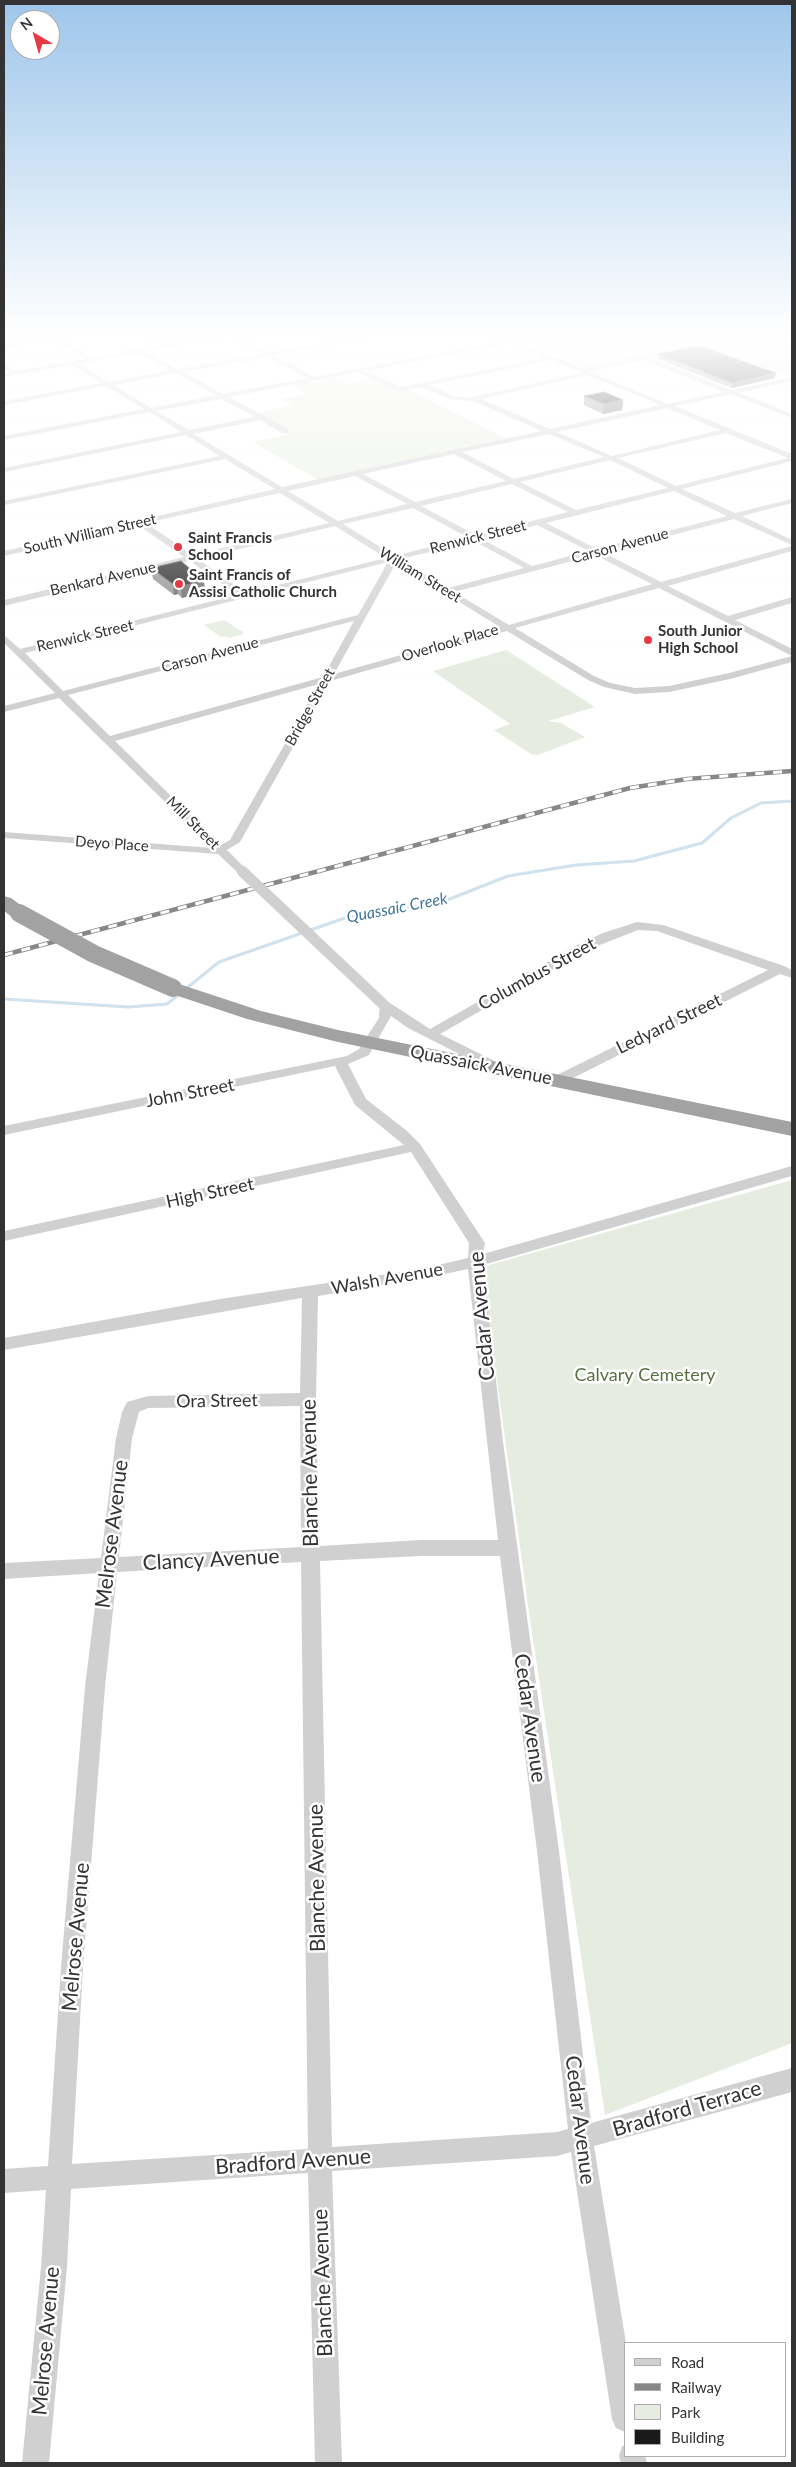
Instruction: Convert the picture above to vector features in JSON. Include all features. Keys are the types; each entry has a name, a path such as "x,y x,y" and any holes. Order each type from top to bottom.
{"highway":[{"name":"Quassaick Avenue","path":"11,907 94,954 173,988 227,1007 306,1029 370,1043 792,1129"}],"street":[{"path":"4,470 98,451"},
{"name":"William Street","path":"217,451 591,678 607,685 635,691 669,689 730,676 792,658"},
{"name":"South William Street","path":"4,554 356,473 460,451"},
{"path":"595,451 792,543"},
{"name":"Benkard Avenue","path":"4,603 640,451"},
{"path":"776,451 792,458"},
{"path":"456,452 575,513"},
{"path":"4,503 226,457"},
{"name":"Renwick Street","path":"18,652 792,458"},
{"path":"356,473 531,569"},
{"name":"Carson Avenue","path":"447,591 792,501"},
{"path":"538,522 792,652"},
{"path":"141,523 244,596"},
{"name":"Overlook Place","path":"108,740 792,548"},
{"name":"Bridge Street","path":"220,850 234,842 394,559"},
{"path":"728,619 792,600"},
{"name":"Carson Avenue","path":"4,709 360,617"},
{"name":"Mill Street","path":"4,638 220,850 385,1006"},
{"name":"Deyo Place","path":"4,836 220,850"},
{"name":"Columbus Street","path":"430,1034 583,947 623,930 649,926 786,972"},
{"name":"Ledyard Street","path":"558,1080 786,972"},
{"path":"385,1006 430,1034 502,1070"},
{"path":"370,1043 385,1018 385,1006"},
{"name":"John Street","path":"4,1130 340,1062 358,1056 370,1043"},
{"name":"Cedar Avenue","path":"340,1062 360,1102 402,1134 415,1147 477,1243 475,1262 507,1548 548,1851 581,2138 624,2413"},
{"name":"High Street","path":"4,1236 415,1147"},
{"name":"Walsh Avenue","path":"4,1344 220,1304 421,1274 475,1262 792,1171"},
{"name":"Blanche Avenue","path":"310,1292 308,1399 320,2160 328,2463"},
{"name":"Ora Street","path":"130,1412 133,1407 148,1402 308,1399"},
{"name":"Melrose Avenue","path":"35,2463 54,2267 72,1967 84,1841 95,1687 124,1438 130,1412"},
{"name":"Clancy Avenue","path":"4,1571 421,1548 507,1548"},
{"name":"Bradford Terrace","path":"581,2138 792,2080"},
{"name":"Bradford Avenue","path":"4,2181 558,2144 581,2138"}],"green space":[{"path":"269,451 459,451 321,482"},
{"path":"224,620 243,632 243,634 229,638 221,637 204,625"},
{"path":"506,650 595,707 548,721 561,723 585,737 538,755 531,754 494,730 510,724 433,671"},
{"name":"Calvary Cemetery","path":"792,1180 792,2043 605,2115 530,1619 482,1272 489,1265"}],"building":[{"path":"181,561 204,581 181,586 177,583 173,584 151,568"}],"waterway":[{"name":"Quassaic Creek","path":"4,999 128,1007 167,1004 219,962 345,918 442,902 508,876 576,865 634,861 702,843 731,818 761,803 792,801"}],"railway":[{"path":"4,955 630,788 687,779 792,771"}],"place":[{"name":"Saint Francis School","path":"178,547"},
{"name":"Saint Francis of Assisi Catholic Church","path":"179,584"},
{"name":"South Junior High School","path":"648,640"}]}
